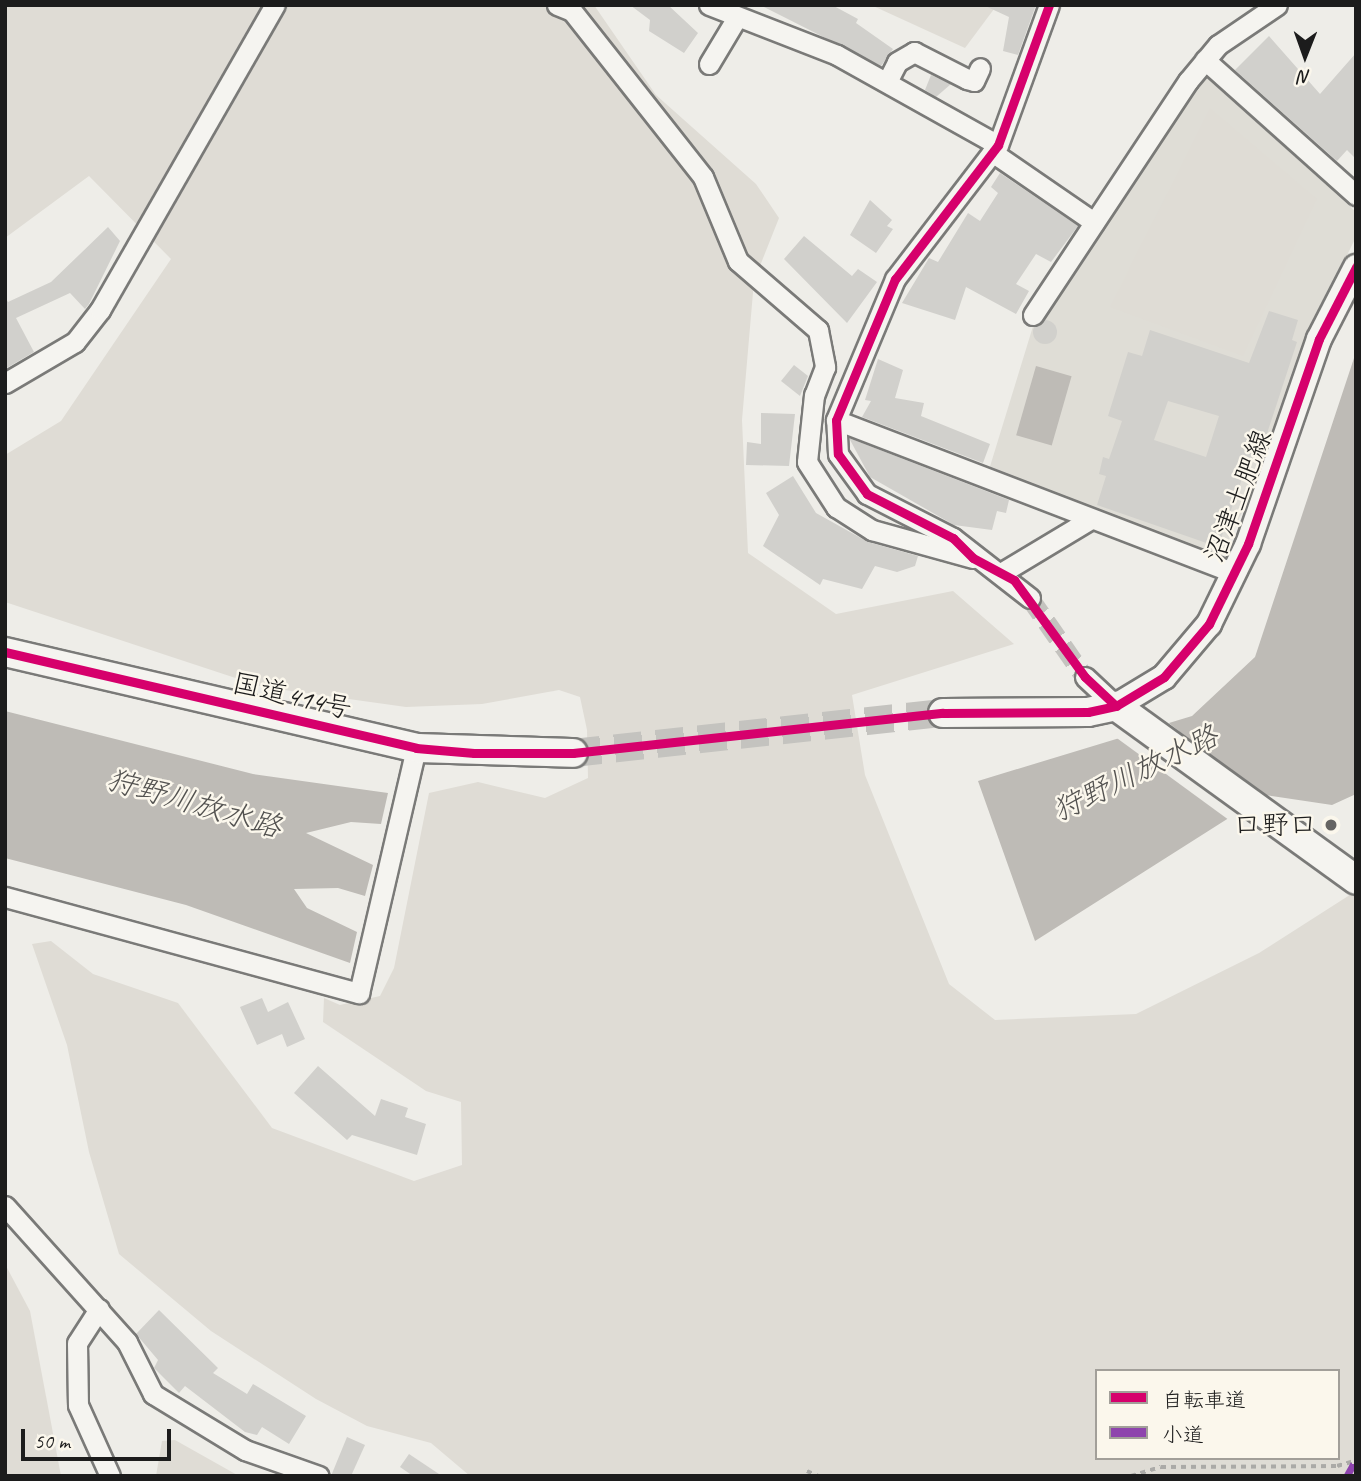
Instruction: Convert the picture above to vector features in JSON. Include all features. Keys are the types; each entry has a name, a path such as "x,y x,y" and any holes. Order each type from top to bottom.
{"highway":[{"name":"国道414号","path":"5,652 416,748 573,753"},
{"path":"943,713 1126,714 1259,814 1356,880"}],"main road":[{"name":"沼津土肥線","path":"1126,714 1187,654 1209,624 1234,573 1319,339 1356,267"}],"street":[{"path":"5,383 75,342 100,310 275,5"},
{"path":"557,5 572,11 703,177 738,261 818,330 825,368 814,395 807,462 836,507 873,530 973,558 1001,573 1030,597"},
{"path":"709,5 736,19 837,55 887,82 995,148 1094,222"},
{"path":"973,558 953,538 867,494 838,454 836,420 895,279 995,148 1049,5"},
{"path":"1033,315 1205,61 1218,45 1277,5"},
{"path":"709,64 736,19"},
{"path":"887,82 897,62 914,52 974,81 980,68"},
{"path":"1205,61 1356,195"},
{"path":"836,420 1234,573"},
{"path":"1001,573 1091,519"},
{"path":"1085,677 1126,714"},
{"path":"5,897 359,993 416,748"},
{"path":"5,1206 127,1342 153,1394 196,1425 245,1450 319,1476"},
{"path":"99,1309 77,1343 78,1405 110,1476"}],"path":[{"path":"1131,1476 1161,1468 1337,1466 1354,1461"},
{"path":"807,1471 818,1476"}],"shaded area":[{"path":"5,5 594,5 656,95 756,184 779,218 754,281 742,420 748,553 836,614 953,591 1014,644 852,695 865,775 949,984 995,1020 1136,1014 1259,953 1356,891 1356,1476 470,1476 431,1443 367,1426 316,1399 211,1331 119,1254 89,1152 67,1045 32,944 51,941 93,974 178,1003 272,1128 414,1181 462,1165 461,1102 426,1091 323,1022 324,998 340,1005 380,996 394,968 429,793 478,782 545,798 588,778 587,730 580,697 559,690 482,704 406,707 263,687 5,602 5,455 61,421 171,259 89,176 5,238"},
{"path":"871,5 997,5 965,48"},
{"path":"1205,76 1356,212 1356,237 1306,338 1247,502 1220,559 988,473 1034,323"},
{"path":"1210,108 1317,199 1243,356 1110,307"},
{"path":"5,1264 30,1311 61,1476 5,1476"},
{"path":"175,1440 239,1476 156,1476 162,1441"}],"water":[{"name":"狩野川放水路","path":"1356,352 1356,794 1332,805 1265,795 1035,941 978,781 1192,716 1255,657"},
{"path":"1036,366 1072,376 1052,445 1016,435"},
{"name":"狩野川放水路","path":"5,711 253,774 388,793 381,824 351,822 306,833 373,865 365,896 338,888 294,889 307,908 357,932 350,963 186,905 5,858"}],"pier":[{"path":"1165,720 1265,799 1233,823 1114,736"}],"building":[{"path":"630,5 668,5 698,33 684,53 649,31 650,20"},
{"path":"760,5 832,5 858,19 856,23 893,49 881,66"},
{"path":"983,5 1036,5 1018,55 1003,51 1009,17"},
{"path":"1269,36 1320,94 1356,53 1356,159 1347,150 1337,161 1235,70"},
{"path":"931,75 951,84 936,97 925,90"},
{"path":"1000,173 1078,226 1051,262 1036,254 1016,284 1029,291 1016,314 966,287 955,320 902,303 929,258 938,262 968,213 980,221 998,193 991,187"},
{"path":"870,200 892,220 887,226 893,229 876,253 850,235"},
{"path":"108,227 120,241 89,304 85,309 70,293 16,318 34,352 5,369 5,297 8,302 51,282"},
{"path":"804,236 852,276 858,269 877,282 847,323 784,259"},
{"path":"1269,311 1298,320 1292,340 1297,342 1258,461 1249,459 1218,547 1097,505 1106,476 1099,474 1103,457 1109,459 1122,421 1108,416 1128,352 1142,356 1150,330 1249,363","holes":["1168,401 1219,416 1206,457 1154,440"]},
{"path":"1045,320 1056,327 1057,332 1050,343 1045,344 1034,337 1033,332 1040,321"},
{"path":"878,359 903,370 895,398 924,403 921,416 990,444 983,463 862,417 871,401 865,400"},
{"path":"794,365 808,376 800,396 781,381"},
{"path":"761,413 795,414 789,466 746,465 747,442 761,444"},
{"path":"849,438 1009,500 1006,513 997,511 992,530 954,525 870,477"},
{"path":"793,476 816,513 868,542 918,556 915,566 897,572 875,566 862,589 823,579 820,585 763,546 779,515 766,493"},
{"path":"262,998 268,1012 288,1002 305,1039 287,1047 282,1034 257,1045 240,1007"},
{"path":"318,1066 375,1116 381,1099 408,1108 405,1117 426,1124 417,1155 352,1135 347,1140 294,1093"},
{"path":"159,1310 218,1368 213,1373 247,1394 253,1384 306,1416 289,1444 262,1427 257,1435 245,1432 185,1386 179,1393 154,1368 158,1360 136,1334"},
{"path":"347,1437 365,1445 351,1476 331,1476"},
{"path":"409,1454 442,1476 413,1476 400,1467"}],"tunnel":[{"path":"1030,598 1085,677"},
{"path":"573,753 943,713"}],"marked path":[{"path":"1347,1476 1356,1460"}],"cycle path":[{"path":"1049,5 998,145 895,279 836,420 838,454 867,494 953,538 973,558 1014,580 1085,677 1116,706"},
{"path":"5,652 416,748 474,753 573,753 943,713 1088,712 1116,706 1164,677 1209,624 1248,544 1319,339 1356,267"}],"place":[{"name":"口野口","path":"1331,825"}]}
